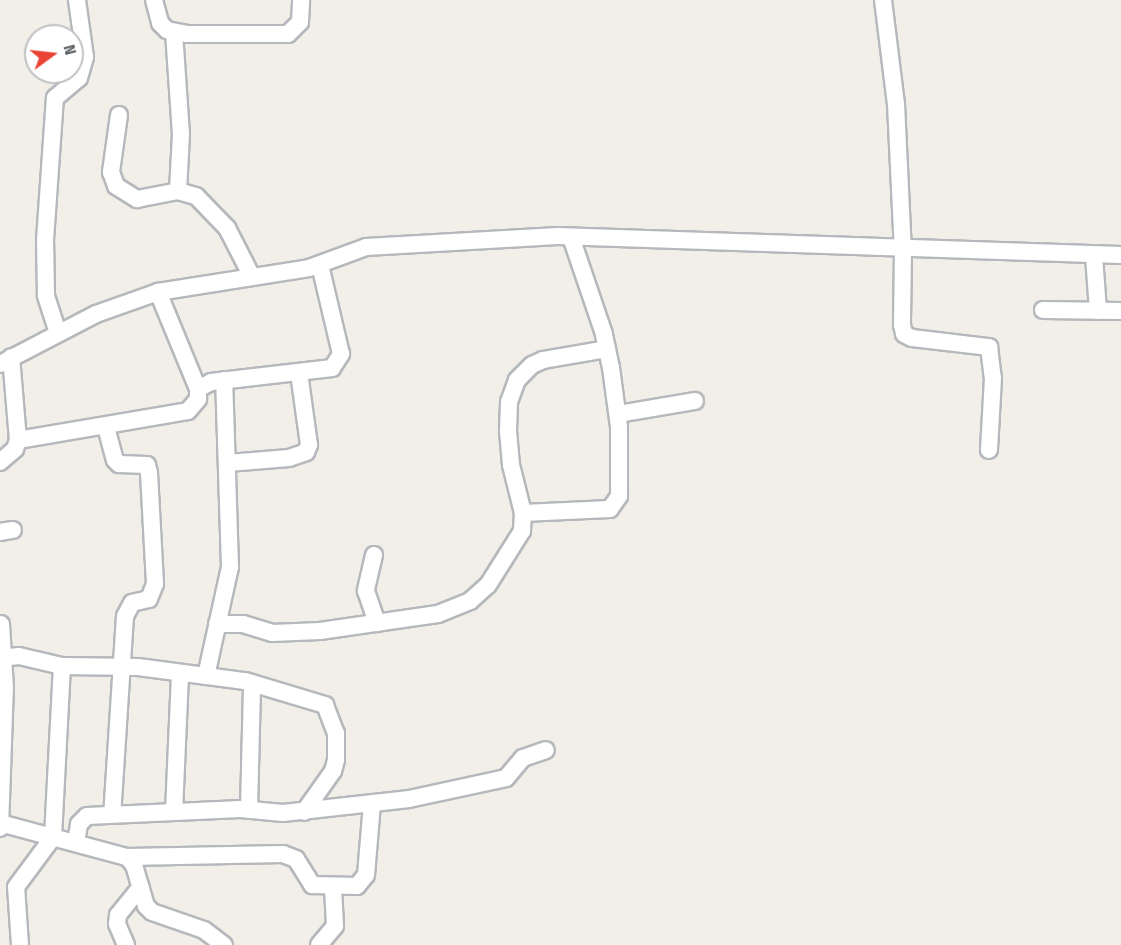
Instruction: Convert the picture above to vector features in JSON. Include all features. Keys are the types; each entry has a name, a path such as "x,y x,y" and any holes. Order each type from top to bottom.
{"street":[{"path":"58,333 46,295 45,240 55,98 79,78 86,57 77,0"},
{"path":"154,0 160,23 174,32 288,34 300,22 301,0"},
{"path":"884,0 892,59 903,250 900,310 904,334 912,339 981,343 993,354 989,450"},
{"path":"174,32 181,134 178,191"},
{"path":"118,115 111,172 116,186 137,199 178,191 196,195 227,228 251,275"},
{"path":"524,513 603,511 616,505 619,496 618,414 607,349 571,237"},
{"path":"0,462 15,449 18,440 6,361 96,314 158,292 320,265 366,247 571,237 903,250 1121,255"},
{"path":"1094,256 1098,311"},
{"path":"198,389 202,384 332,368 341,354 320,265"},
{"path":"18,440 106,427 188,411 198,399 198,389 158,292"},
{"path":"1043,310 1121,311"},
{"path":"217,624 243,624 285,633 377,623 438,614 479,595 519,539 524,513 509,450 508,415 512,390 532,364 607,349"},
{"path":"228,463 289,458 306,452 309,445 299,373"},
{"path":"206,676 230,567 224,381"},
{"path":"618,414 695,401"},
{"path":"106,427 115,460 119,464 147,465 155,584 149,599 128,606 112,815"},
{"path":"374,555 366,591 377,623"},
{"path":"0,828 1,624"},
{"path":"2,657 35,658 62,666 122,667 206,676 252,683 320,703 334,721 337,746 333,771 304,812"},
{"path":"20,945 16,887 53,837 62,666"},
{"path":"174,812 180,673"},
{"path":"249,810 252,683"},
{"path":"76,843 83,819 174,812 249,810 304,812 372,803 496,782 513,772 524,758 546,750"},
{"path":"0,823 127,857 283,854 296,859 312,885 333,888 363,882 372,803"},
{"path":"127,857 141,887 146,906 152,912 204,930 224,945"},
{"path":"126,945 117,924 118,915 141,887"},
{"path":"319,945 335,926 333,888"}]}
